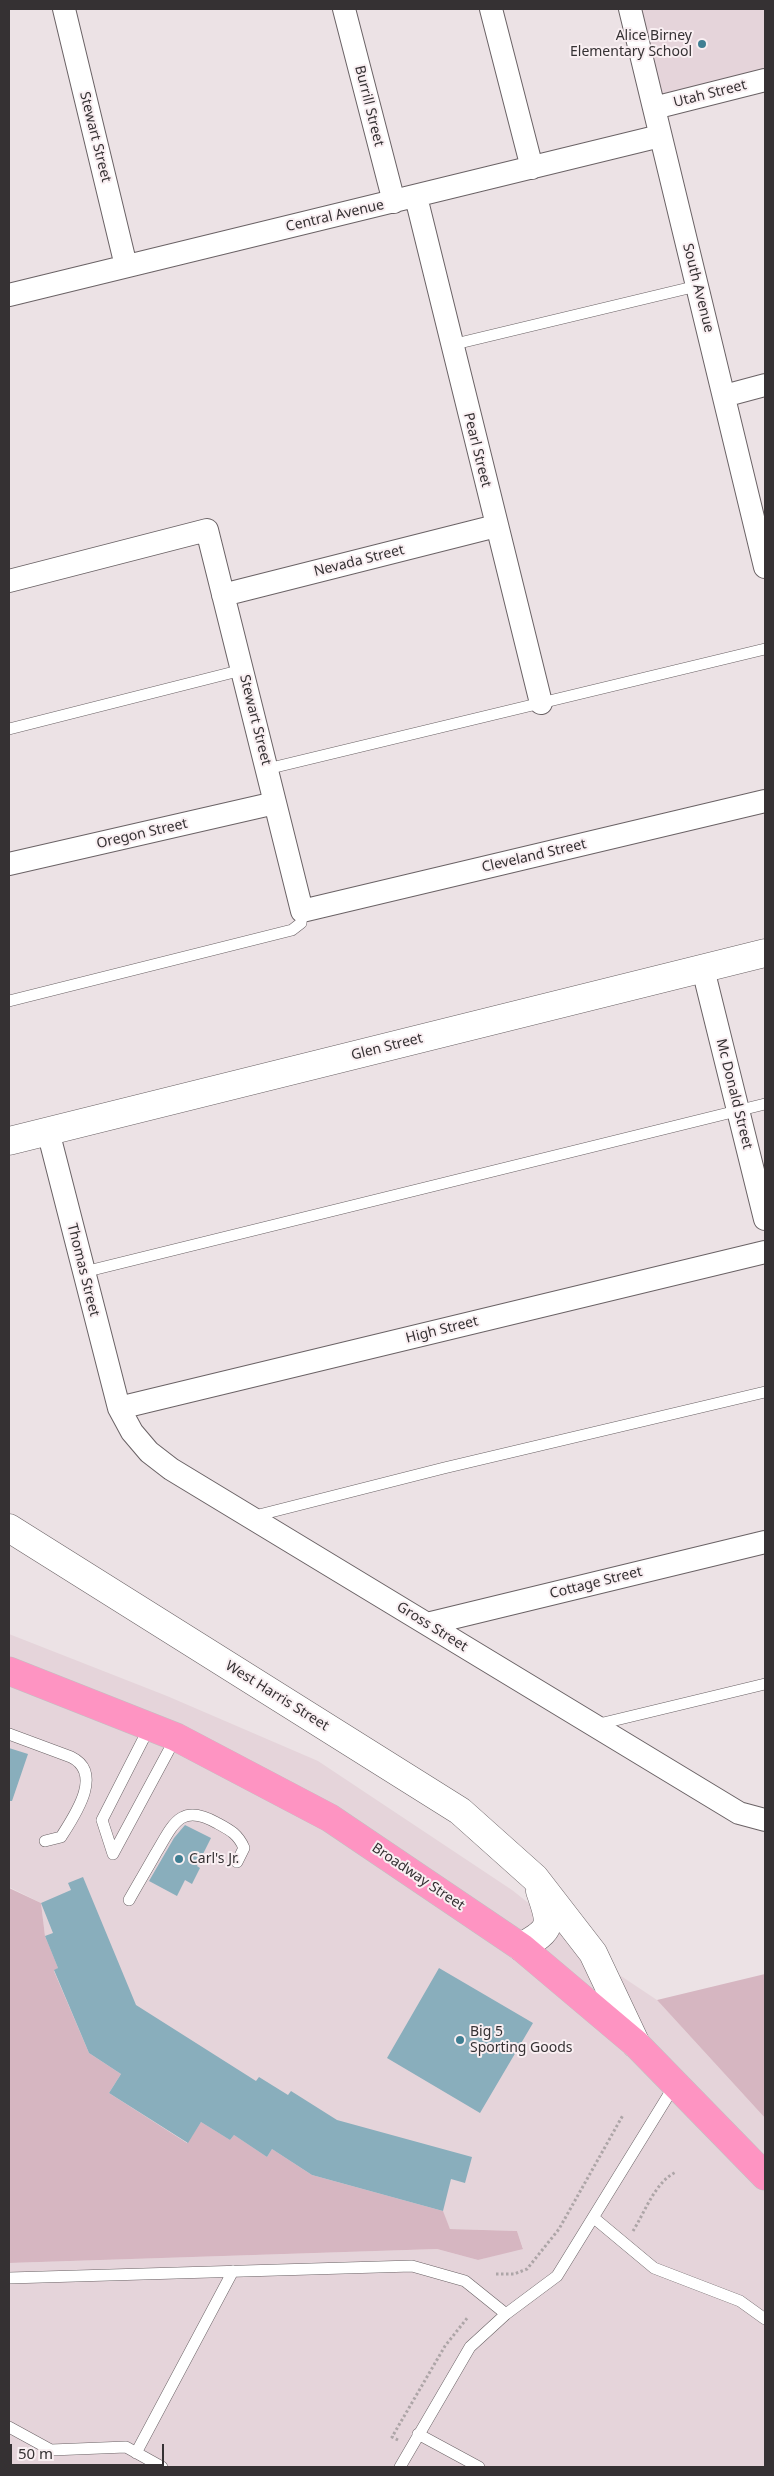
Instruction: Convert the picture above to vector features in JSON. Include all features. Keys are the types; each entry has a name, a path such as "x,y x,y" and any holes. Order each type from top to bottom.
{"highway":[{"name":"Broadway Street","path":"9,1671 176,1737 330,1818 521,1947 636,2044 765,2176"}],"main road":[{"name":"Glen Street","path":"9,1141 765,953"},
{"name":"West Harris Street","path":"9,1528 460,1811 535,1878 593,1953 636,2044"},
{"name":"West Harris Street","path":"521,1947 543,1935 548,1924 547,1911 535,1878"}],"street":[{"name":"Stewart Street","path":"64,9 126,266"},
{"name":"Burrill Street","path":"344,9 394,202"},
{"path":"491,9 532,168"},
{"name":"South Avenue","path":"630,9 765,567"},
{"name":"Utah Street","path":"654,108 765,80"},
{"name":"Central Avenue","path":"9,295 660,136"},
{"name":"Pearl Street","path":"416,197 451,346 541,703"},
{"path":"724,396 765,386"},
{"name":"Nevada Street","path":"223,595 496,526"},
{"name":"Stewart Street","path":"9,581 207,530 302,911"},
{"name":"Cleveland Street","path":"302,911 765,801"},
{"name":"Oregon Street","path":"9,864 275,803"},
{"name":"Mc Donald Street","path":"703,969 765,1219"},
{"name":"Thomas Street","path":"48,1132 119,1408"},
{"name":"High Street","path":"119,1408 765,1252"},
{"name":"Gross Street","path":"119,1408 132,1432 149,1452 171,1469 250,1518 363,1583 593,1726 739,1812 765,1820"},
{"name":"Cottage Street","path":"427,1624 765,1542"}],"lane":[{"path":"451,346 697,286"},
{"path":"267,769 765,649"},
{"path":"9,728 242,670"},
{"path":"9,1001 292,930 301,923 302,911"},
{"path":"84,1272 765,1104"},
{"path":"250,1518 444,1468 765,1392"},
{"path":"593,1726 765,1684"},
{"path":"150,1726 102,1820 113,1854 176,1737"},
{"path":"9,1734 70,1756 78,1760 85,1769 88,1783 68,1827 61,1837 44,1841"},
{"path":"129,1900 168,1830 179,1819 188,1815 196,1814 207,1817 239,1837 244,1848 237,1862"},
{"path":"400,2467 470,2347 506,2314 557,2276 676,2083"},
{"path":"594,2218 654,2268 740,2301 765,2319"},
{"path":"9,2278 412,2266 465,2281 506,2314"},
{"path":"136,2453 233,2272"},
{"path":"9,2427 51,2450 126,2447 162,2467"},
{"path":"418,2434 479,2467"}],"path":[{"path":"496,2274 514,2274 527,2269 559,2229 623,2116"},
{"path":"632,2238 632,2233 660,2184 676,2172"},
{"path":"413,2401 445,2346 468,2317"}],"shaded area":[{"name":"Alice Birney Elementary School","path":"630,9 765,9 765,80 654,108"},
{"path":"9,1634 167,1696 318,1761 512,1890 618,1974 657,2000 765,2118 765,2467 9,2467 9,2263 437,2249 478,2260 523,2248 517,2231 450,2229 442,2211 312,2175 272,2150 267,2157 188,2143 109,2093 121,2074 89,2053 54,1970 45,1936 41,1903 9,1887"},
{"path":"9,1888 41,1903 45,1936 58,1968 54,1971 89,2053 121,2074 109,2093 187,2143 201,2122 230,2140 234,2135 267,2157 272,2149 312,2175 443,2211 450,2229 517,2231 523,2249 478,2260 437,2249 9,2263"},
{"path":"765,1974 765,2118 657,2000"}],"building":[{"path":"9,1748 28,1754 12,1801 9,1801"},
{"name":"Carl's Jr.","path":"185,1825 211,1838 197,1866 200,1868 192,1884 185,1880 177,1896 149,1881 174,1838"},
{"path":"83,1877 136,2005 256,2081 259,2077 288,2095 291,2091 337,2120 472,2157 465,2183 451,2179 443,2211 312,2175 272,2149 267,2157 234,2135 230,2140 201,2122 188,2143 109,2093 121,2074 89,2053 54,1970 58,1968 45,1936 53,1933 41,1903 71,1890 68,1883"},
{"name":"Big 5 Sporting Goods","path":"439,1968 533,2023 480,2113 387,2058"}],"place":[{"name":"Alice Birney Elementary School","path":"702,44"},
{"name":"Carl's Jr.","path":"179,1859"},
{"name":"Big 5 Sporting Goods","path":"460,2040"}]}
